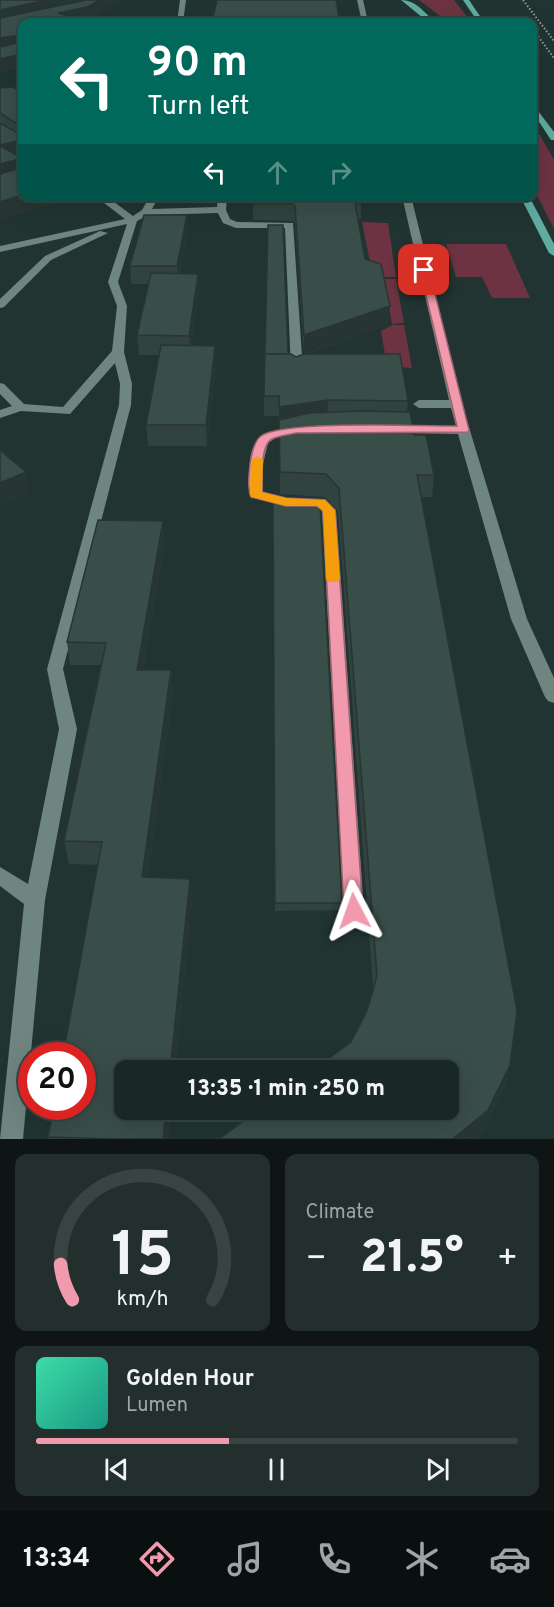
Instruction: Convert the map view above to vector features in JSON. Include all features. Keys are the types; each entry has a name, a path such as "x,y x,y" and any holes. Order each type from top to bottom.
{"main road":[{"path":"404,0 428,18"},
{"path":"466,0 478,18"},
{"path":"537,112 554,138"},
{"path":"527,201 554,253"}],"street":[{"path":"181,18 183,0"},
{"path":"360,0 364,18"},
{"path":"109,201 139,216"},
{"path":"11,1139 35,900 68,729 55,669 125,405 126,384 118,352 122,306 113,282 139,216 151,201"},
{"path":"222,201 221,210 226,221 236,225 290,225 297,371"},
{"path":"407,201 456,404 519,619 554,697"},
{"path":"0,249 139,216 221,210"},
{"path":"0,305 48,258 139,216"},
{"path":"0,414 20,407 66,411 118,352"},
{"path":"0,387 20,407"},
{"path":"419,404 456,404"},
{"path":"314,429 296,430 266,437 260,444 256,464 256,494 286,502 320,502 329,510 354,911"},
{"path":"382,429 464,430"},
{"path":"0,875 35,900"}],"shaded area":[{"path":"419,0 454,0 468,18 443,18"},
{"path":"537,130 554,160 554,229 537,195"},
{"path":"362,222 388,223 396,277 384,277 372,272"},
{"path":"446,244 506,244 530,298 492,298 482,277 456,277"},
{"path":"384,279 396,279 404,323 392,324"},
{"path":"392,325 404,325 412,368 387,366 381,331"}],"building":[{"path":"0,0 47,0 0,10"},
{"path":"86,0 100,0 87,7 58,13 75,18 18,18 18,35 0,38 0,18"},
{"path":"217,0 336,0 339,18 213,18"},
{"path":"18,43 18,55 0,59 0,47"},
{"path":"12,87 18,90 18,124 0,113 0,88"},
{"path":"0,123 18,133 18,141 0,145"},
{"path":"0,146 18,156 18,159 0,164"},
{"path":"18,169 18,196 0,202 0,174"},
{"path":"253,201 361,201 361,203 355,203 365,259 381,264 390,306 304,335 295,206 293,204 253,204"},
{"path":"144,215 187,215 177,266 130,266"},
{"path":"268,225 283,225 288,354 265,354"},
{"path":"151,273 198,274 189,336 137,335"},
{"path":"161,345 215,346 206,425 146,425"},
{"path":"265,354 291,354 296,357 304,354 400,354 408,401 328,400 279,407 279,396 264,396"},
{"path":"410,412 414,435 426,435 434,475 417,475 517,1011 510,1065 488,1110 453,1139 219,1139 245,1120 459,1120 459,1060 327,1060 351,1042 367,1011 377,976 339,488 326,474 280,472 279,420 309,413"},
{"path":"0,450 26,472 0,483"},
{"path":"280,500 315,501 320,506 342,903 275,903 273,503 280,502"},
{"path":"98,520 163,521 137,670 171,670 142,877 190,879 171,1060 114,1060 114,1120 165,1120 163,1139 48,1137 51,1120 96,1120 96,1042 66,1042 102,842 64,841 106,643 67,642"}],"railway":[{"path":"523,0 537,18"},
{"path":"537,19 554,41"},
{"path":"537,35 554,58"}],"slow traffic":[{"path":"257,460 256,494 286,502 320,502 329,510 333,579"}],"route":[{"path":"354,911 329,510 320,502 286,502 256,494 256,464 260,444 266,437 296,430 464,430 424,270"}]}
